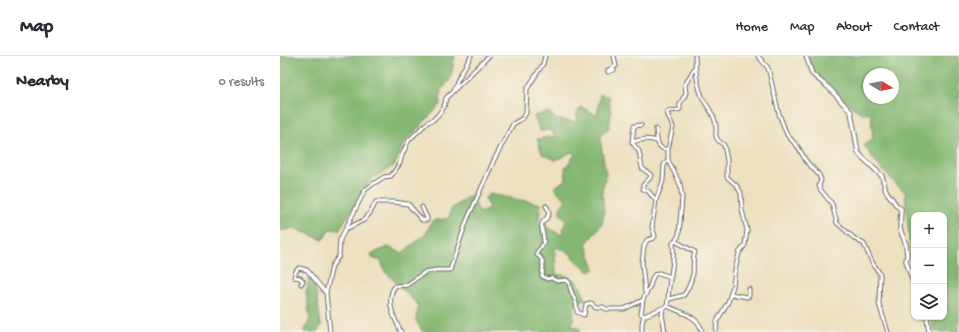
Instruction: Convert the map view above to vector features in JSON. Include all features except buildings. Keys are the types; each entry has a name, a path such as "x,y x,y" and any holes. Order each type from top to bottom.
{"street":[{"path":"453,91 471,56"},
{"path":"330,332 326,293 332,266 339,256 340,240 365,190 384,177 391,176 400,164 402,155 409,140 428,122 433,120 438,115 444,107 446,98 457,89 489,56"},
{"path":"401,332 393,316 390,292 395,286 407,285 425,272 450,270 467,220 495,158 513,124 524,118 526,113 527,89 544,64 545,56"},
{"path":"614,56 616,66 608,70 608,72 614,70"},
{"path":"695,56 696,78 703,99 716,122 715,136 717,140 724,145 727,160 727,176 737,186 741,194 742,210 747,230 745,245 739,253 731,294 728,302 716,321 716,332"},
{"path":"758,56 768,68 779,114 787,134 798,147 806,161 819,175 821,180 819,185 820,189 832,204 837,223 855,239 864,244 872,262 880,274 879,304 888,332"},
{"path":"806,56 812,74 830,88 851,112 858,152 882,176 886,190 897,206 901,209 900,229 906,245 906,261 914,284"},
{"path":"644,316 666,306 669,299 669,288 674,259 673,244 678,238 679,234 682,198 680,184 668,160 668,150 673,127 667,113 668,111 680,109 680,104 686,93 685,85 695,67"},
{"path":"641,125 634,126 632,142 639,151 642,168 651,175 643,185 643,189 648,191 656,200"},
{"path":"656,129 657,141 660,147 668,150"},
{"path":"632,142 640,139 657,141"},
{"path":"642,332 644,316 641,314 645,292 642,263 644,246 648,240 654,238 655,236 652,227 656,200 664,181 664,165 668,160"},
{"path":"345,229 364,220 376,202 408,204 422,220 426,220 427,218 422,207"},
{"path":"546,206 549,210 549,214 542,223 544,241 541,248 537,252 537,255 541,256 543,262 542,276 557,281 566,280 569,282 571,294 578,304 578,312 584,314 586,304 591,303 596,307 603,307 606,309 624,309 643,300"},
{"path":"669,299 684,295 693,274 694,252 675,241"},
{"path":"302,284 303,281 300,278 294,277 299,268 307,270 326,293"},
{"path":"645,292 650,287 652,278 655,274 658,273 671,277"},
{"path":"731,294 747,297 749,296 749,289"},
{"path":"666,306 682,312 696,320 702,329 702,332"},
{"path":"663,308 662,314 665,332"},
{"path":"927,320 929,332"}],"green space":[{"path":"280,56 455,56 450,80 441,90 440,105 404,143 395,165 371,179 339,230 330,229 323,240 294,228 280,231"},
{"path":"808,56 959,56 959,332 935,332 930,320 947,320 947,212 911,212 911,262 905,192 877,164 864,145 873,139 871,113 863,114 831,92 816,76 808,63"},
{"path":"600,94 609,97 611,113 609,128 601,136 606,175 602,190 604,214 602,224 586,244 595,269 589,272 567,251 555,247 556,274 568,276 575,280 585,298 573,308 574,313 572,326 578,327 581,332 423,332 416,321 418,305 385,272 381,261 372,258 371,254 388,247 402,253 426,234 432,221 449,218 451,209 470,195 480,213 489,209 485,198 490,194 541,204 538,223 562,235 566,219 560,214 560,208 566,200 554,188 566,179 565,168 575,154 572,152 556,160 542,154 537,139 555,136 551,130 540,131 534,116 549,112 556,119 577,122 577,113 581,107 597,115"},
{"path":"309,278 315,285 321,325 318,332 304,332 310,319 306,293"}]}
